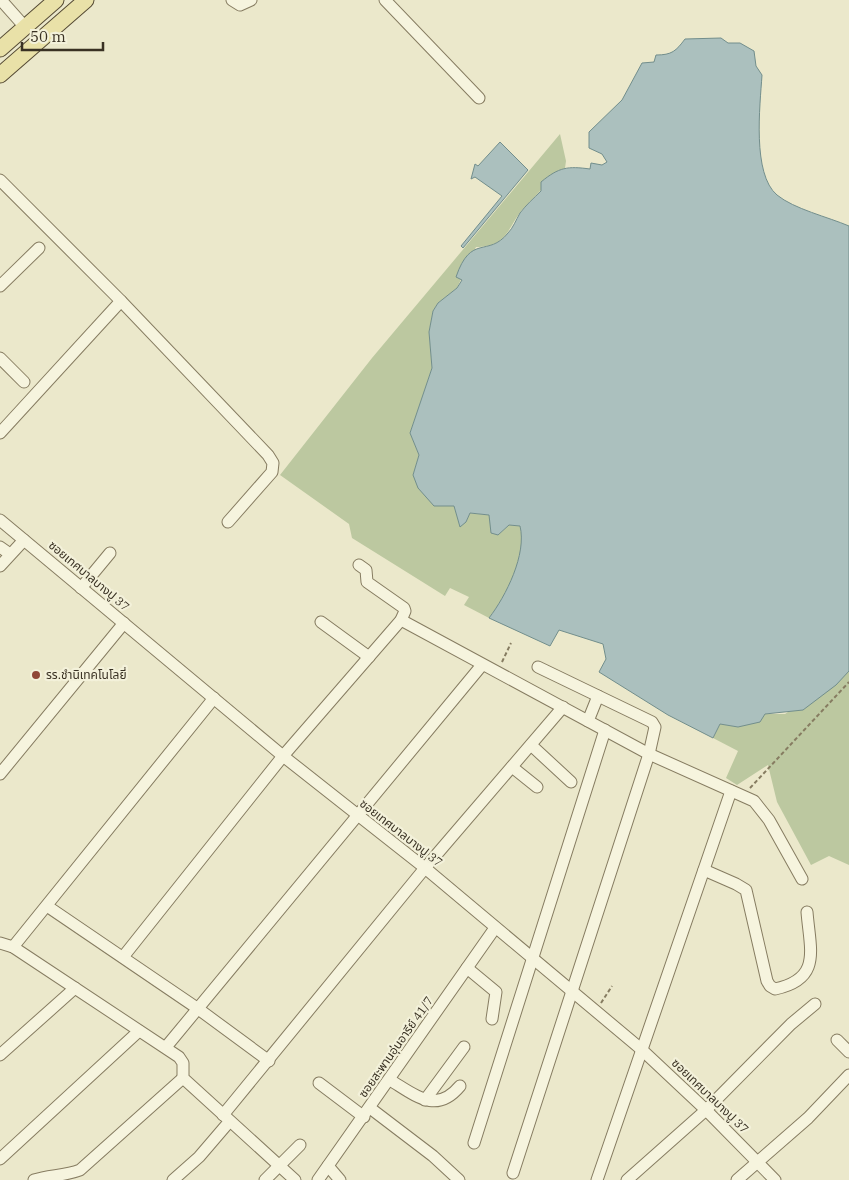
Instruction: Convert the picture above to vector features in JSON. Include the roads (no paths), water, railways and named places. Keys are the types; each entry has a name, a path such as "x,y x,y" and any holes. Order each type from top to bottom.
{"main road":[{"path":"0,49 56,0"},
{"path":"0,75 86,0"}],"street":[{"path":"1,0 25,27"},
{"path":"232,0 240,4 251,0"},
{"path":"385,0 479,98"},
{"path":"0,180 121,301 268,455 273,463 272,472 228,522"},
{"path":"0,286 39,248"},
{"path":"0,432 121,301"},
{"path":"2,366 24,382"},
{"name":"ซอยเทศบาลบางปู 37","path":"0,520 283,756 425,868 533,961 573,992 641,1050 706,1110 775,1180"},
{"path":"0,566 24,540"},
{"path":"0,546 10,554"},
{"path":"81,588 110,553"},
{"path":"123,958 283,756 401,620 405,611 404,608 367,582 366,570 359,565"},
{"path":"401,620 649,754 754,801 770,820 802,879"},
{"path":"321,622 370,656"},
{"path":"0,774 124,623"},
{"path":"166,1047 482,665"},
{"path":"513,1173 649,754 655,727 652,722 538,667"},
{"path":"588,721 598,696"},
{"path":"13,947 214,698"},
{"path":"173,1180 199,1156 269,1061 425,868 563,707"},
{"path":"474,1143 605,730"},
{"path":"530,745 571,782"},
{"path":"512,767 537,787"},
{"path":"597,1180 731,791"},
{"path":"704,870 746,890 767,981 776,990 793,986 804,976 808,969 811,957 807,912"},
{"path":"47,906 197,1008 269,1061"},
{"name":"ซอยสะพานอุ่นอารีย์ 41/7","path":"318,1180 367,1113 495,928"},
{"path":"0,943 13,947 166,1047 183,1063 183,1078 295,1180"},
{"path":"467,968 496,992 492,1019"},
{"path":"0,1055 75,988"},
{"path":"627,1180 706,1110 791,1024 815,1004"},
{"path":"0,1158 139,1031"},
{"path":"836,1040 849,1052"},
{"path":"425,1100 464,1047"},
{"path":"737,1180 808,1118 849,1075"},
{"path":"34,1180 50,1174 72,1173 80,1170 183,1078"},
{"path":"390,1080 425,1100 440,1101 455,1092 460,1086"},
{"path":"319,1083 433,1156 459,1180"},
{"path":"265,1180 300,1145"},
{"path":"328,1166 340,1180"}],"place":[{"name":"รร.ชำนิเทคโนโลยี่","path":"36,675"}]}
